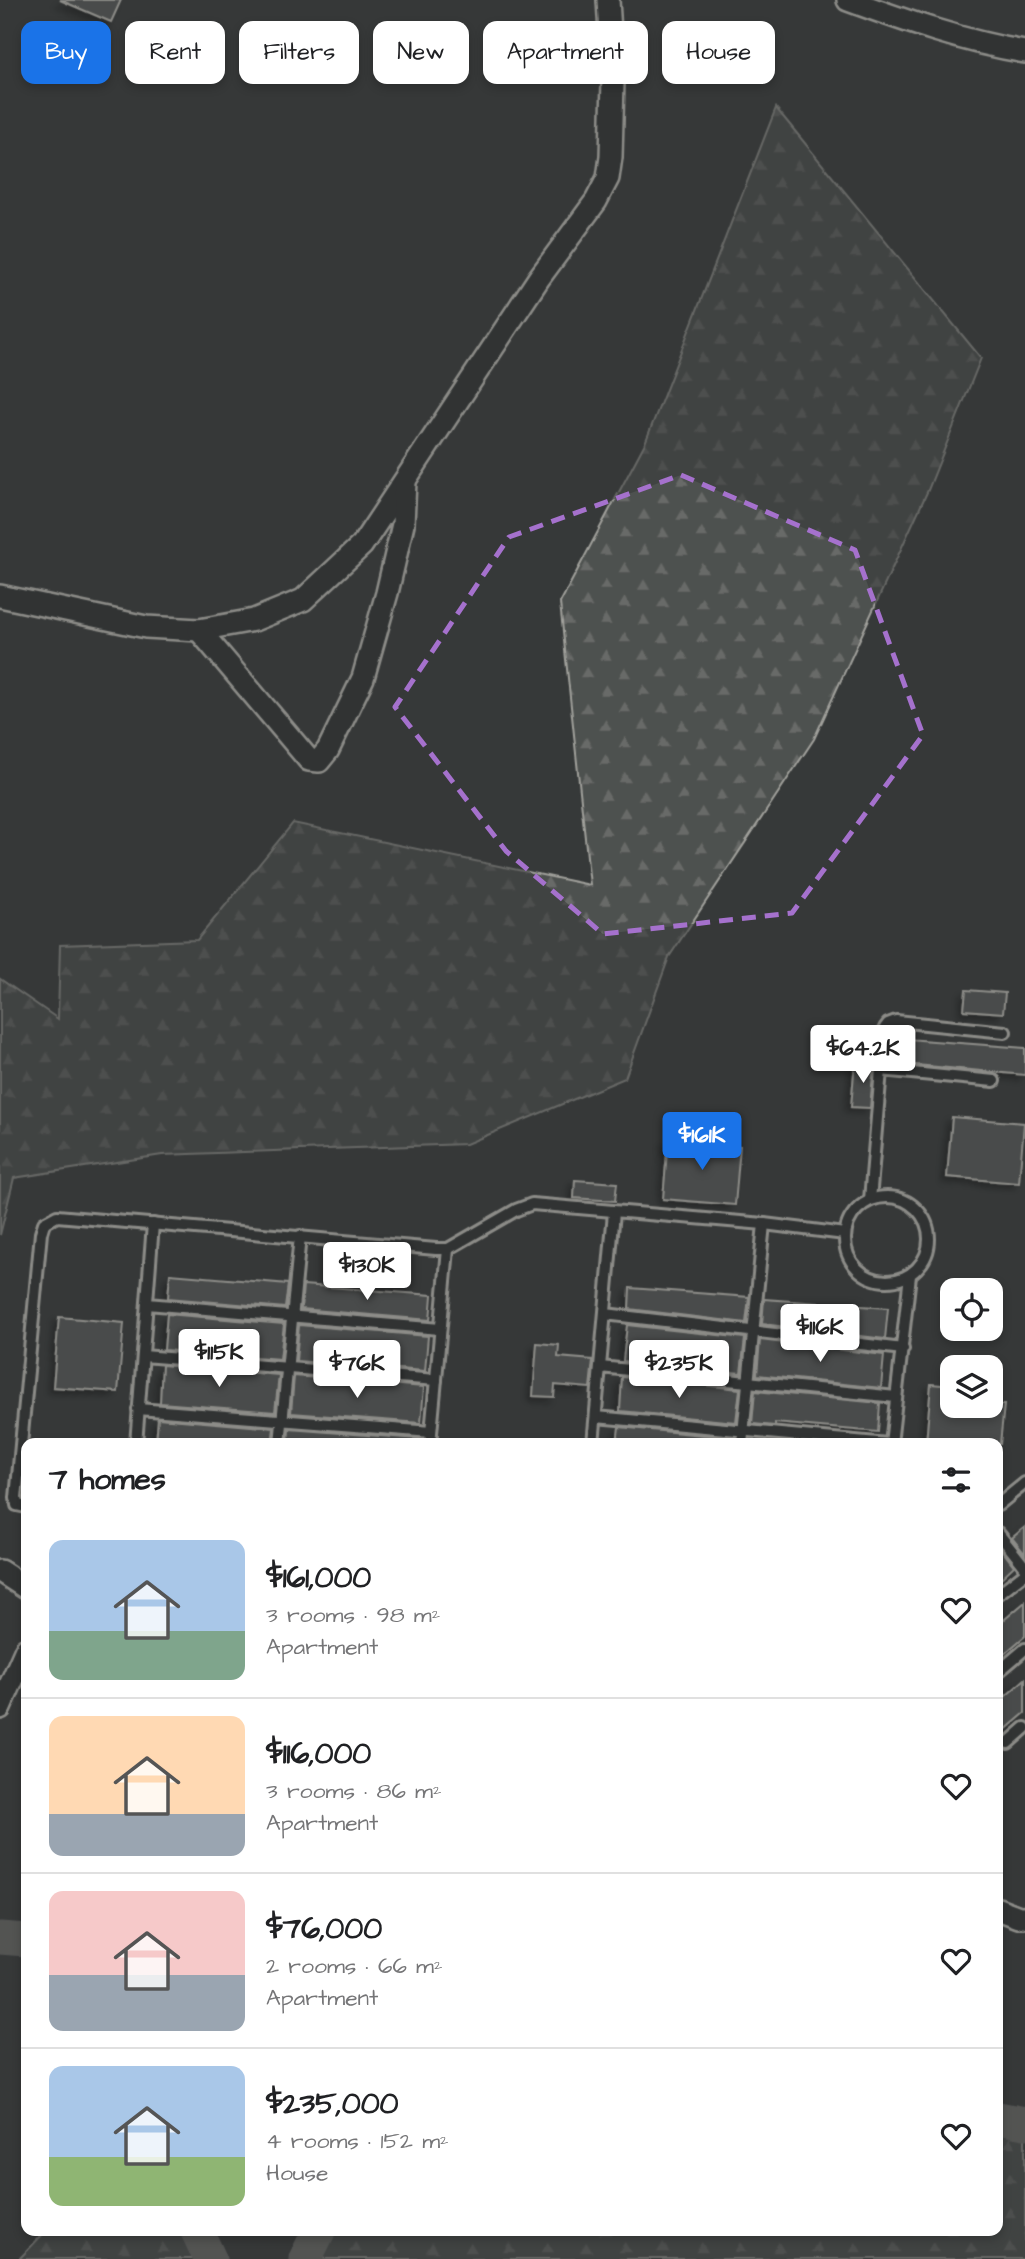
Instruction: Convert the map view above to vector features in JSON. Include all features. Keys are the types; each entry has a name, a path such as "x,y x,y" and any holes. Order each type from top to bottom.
{"street":[{"path":"0,596 146,627 199,630 254,620 303,600 362,545 539,278 596,201 608,178 613,81 608,0"},
{"path":"848,0 896,18 1000,48 1025,52"},
{"path":"199,630 309,760 319,761 328,750 363,678 403,523 405,481"},
{"path":"0,1572 21,1585"},
{"path":"0,1708 21,1660"},
{"path":"1003,1911 1025,1917"}],"lane":[{"path":"870,1200 885,1028 888,1024 896,1021 1006,1032"},
{"path":"881,1070 994,1081"},
{"path":"880,1197 899,1198 923,1215 930,1243 923,1261 910,1275 883,1281 865,1275 851,1261 845,1234 856,1210 870,1200 880,1197"},
{"path":"22,1438 41,1233 44,1223 57,1216 448,1249 532,1204 764,1224 845,1234"},
{"path":"594,1438 614,1212"},
{"path":"136,1438 153,1224"},
{"path":"596,1417 743,1438 764,1224"},
{"path":"281,1438 300,1236"},
{"path":"138,1409 282,1421 430,1438 448,1249"},
{"path":"890,1438 903,1349 910,1275"},
{"path":"147,1304 440,1329"},
{"path":"605,1314 903,1349"},
{"path":"142,1356 436,1380"},
{"path":"600,1367 896,1397"},
{"path":"21,1445 16,1498 18,1505 21,1506"},
{"path":"1003,1501 1025,1483"},
{"path":"1003,1539 1025,1567"},
{"path":"1003,1590 1025,1573"},
{"path":"1003,1668 1025,1649"},
{"path":"1008,1743 1025,1728"}],"highlighted area":[{"path":"681,475 855,550 923,735 792,913 603,934 506,851 395,707 509,537"}],"green space":[{"path":"776,108 981,358 928,490 814,739 669,957 625,1078 466,1144 162,1155 14,1178 0,1235 0,979 58,1019 60,945 197,940 293,823 590,885 560,603 645,443"},
{"path":"1003,2119 1025,2123 1025,2259 305,2259 316,2236 1003,2236"},
{"path":"41,2236 199,2236 210,2259 19,2259"}],"building":[{"path":"60,0 121,0 111,22"},
{"path":"966,990 1005,993 1003,1013 964,1010"},
{"path":"907,1039 1025,1048 1025,1075 905,1064"},
{"path":"855,1062 874,1063 870,1108 851,1107"},
{"path":"952,1117 1024,1123 1019,1183 947,1177"},
{"path":"668,1140 740,1146 735,1205 663,1199"},
{"path":"575,1180 617,1183 615,1201 574,1198"},
{"path":"170,1274 288,1284 285,1308 168,1298"},
{"path":"303,1285 432,1295 430,1320 301,1309"},
{"path":"630,1288 749,1297 746,1323 629,1309"},
{"path":"764,1299 888,1308 885,1339 762,1324"},
{"path":"167,1314 284,1324 280,1359 164,1350"},
{"path":"59,1317 124,1323 118,1392 53,1387"},
{"path":"299,1325 428,1336 425,1371 296,1361"},
{"path":"627,1325 745,1338 741,1373 623,1361"},
{"path":"760,1340 884,1355 881,1388 757,1375"},
{"path":"537,1343 559,1345 558,1357 593,1360 590,1388 555,1385 554,1397 533,1396"},
{"path":"162,1365 279,1375 275,1412 160,1403"},
{"path":"294,1376 424,1387 421,1423 291,1413"},
{"path":"622,1377 740,1389 736,1422 620,1411"},
{"path":"931,1384 940,1385 940,1418 1003,1418 1001,1438 926,1438"},
{"path":"755,1391 880,1403 878,1432 775,1423 775,1426 752,1424"},
{"path":"158,1418 274,1428 273,1438 156,1438"},
{"path":"619,1427 735,1438 618,1438"},
{"path":"289,1429 407,1438 288,1438"},
{"path":"1025,1527 1025,1554 1012,1538"},
{"path":"1003,1552 1014,1566 1003,1576"},
{"path":"1025,1602 1025,1636 1003,1655 1003,1621"},
{"path":"1025,1679 1025,1713 1003,1732 1003,1699"}],"waterway":[{"path":"0,1938 21,1940"},
{"path":"1003,2119 1025,2123"},
{"path":"199,2236 210,2259"},
{"path":"305,2259 316,2236"}]}
